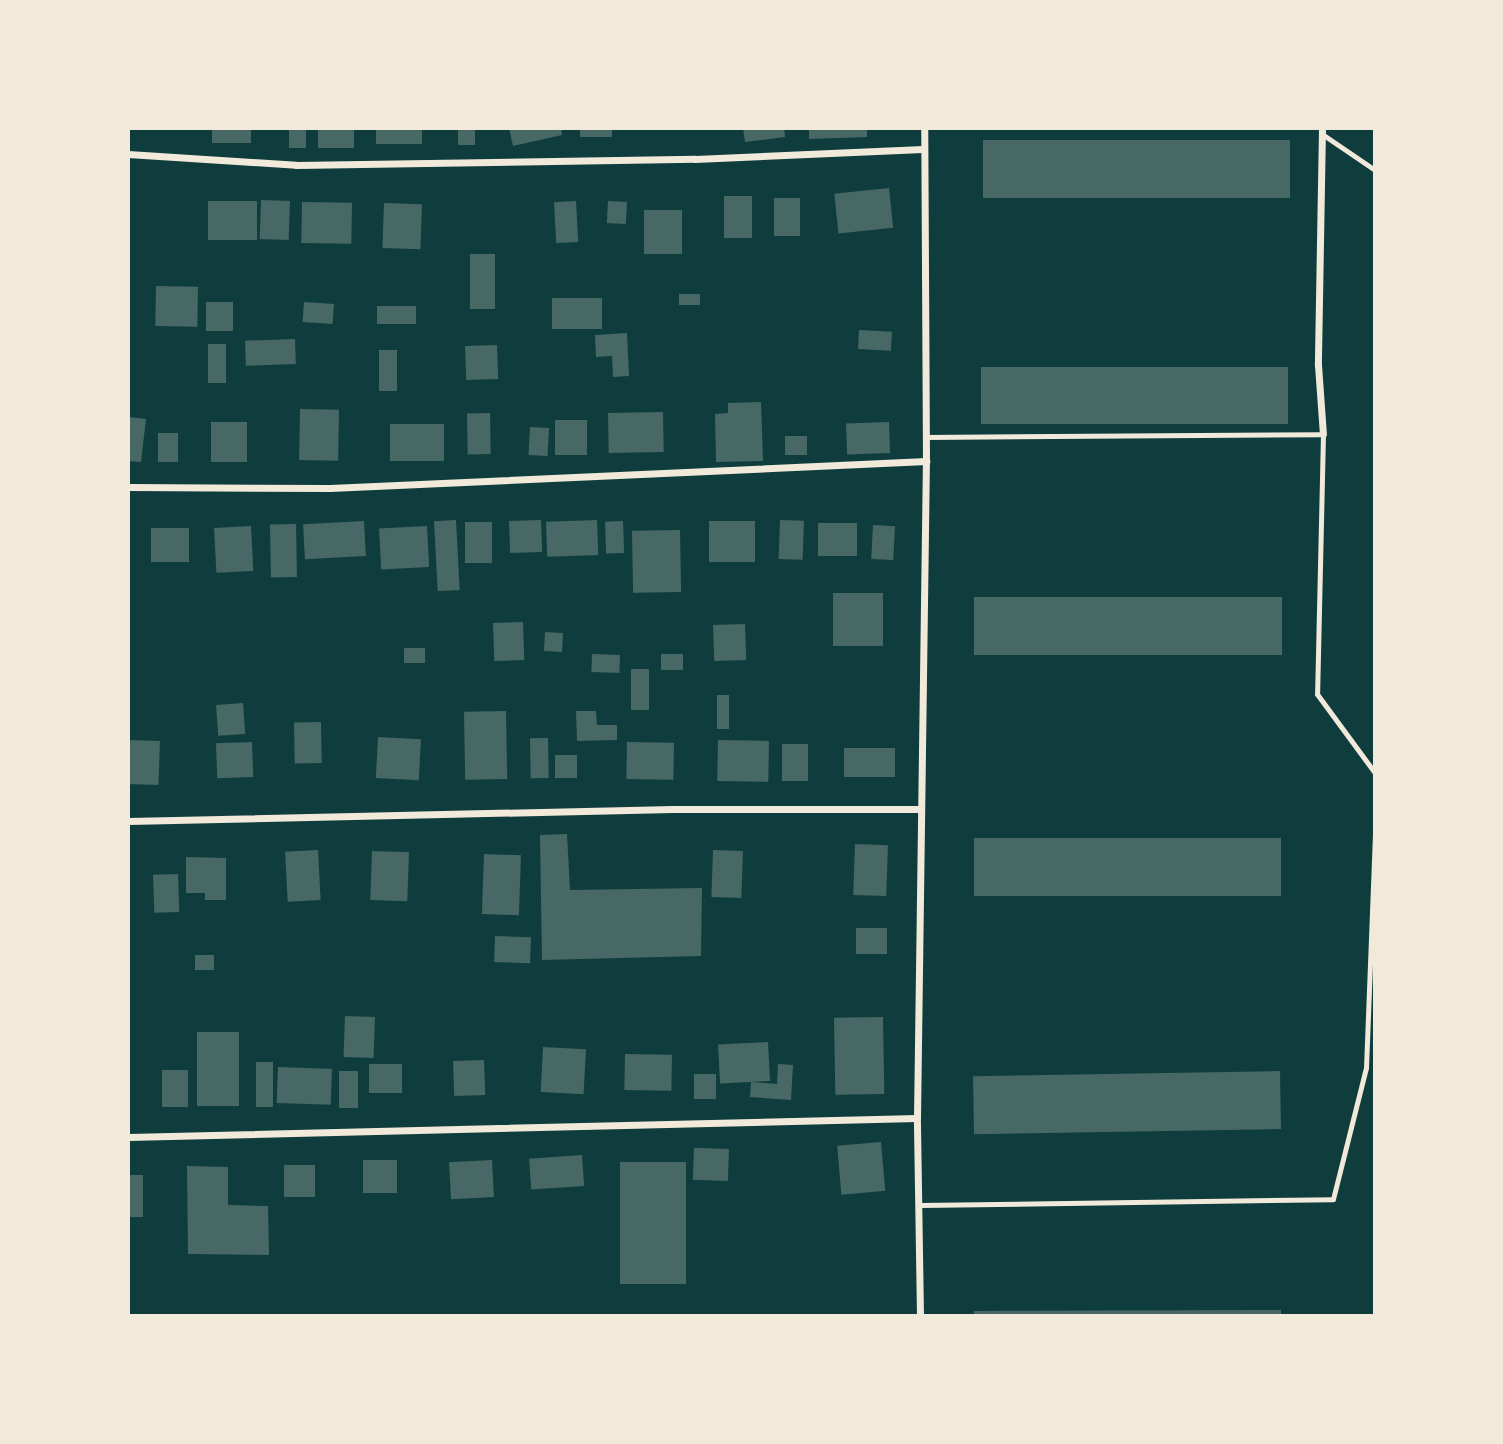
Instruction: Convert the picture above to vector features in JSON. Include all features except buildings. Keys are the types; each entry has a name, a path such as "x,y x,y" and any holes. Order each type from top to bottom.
{"street":[{"path":"920,1316 917,1118 926,461 924,128"},
{"path":"1322,131 1318,365 1323,434"},
{"path":"128,154 296,165 695,159 923,149"},
{"path":"128,487 330,488 926,461"},
{"path":"128,821 673,809 921,809"},
{"path":"128,1137 917,1118"}],"lane":[{"path":"1322,131 1375,170"},
{"path":"925,437 1323,434 1317,694 1375,773"},
{"path":"920,1205 1333,1199 1366,1068 1375,834"}]}
